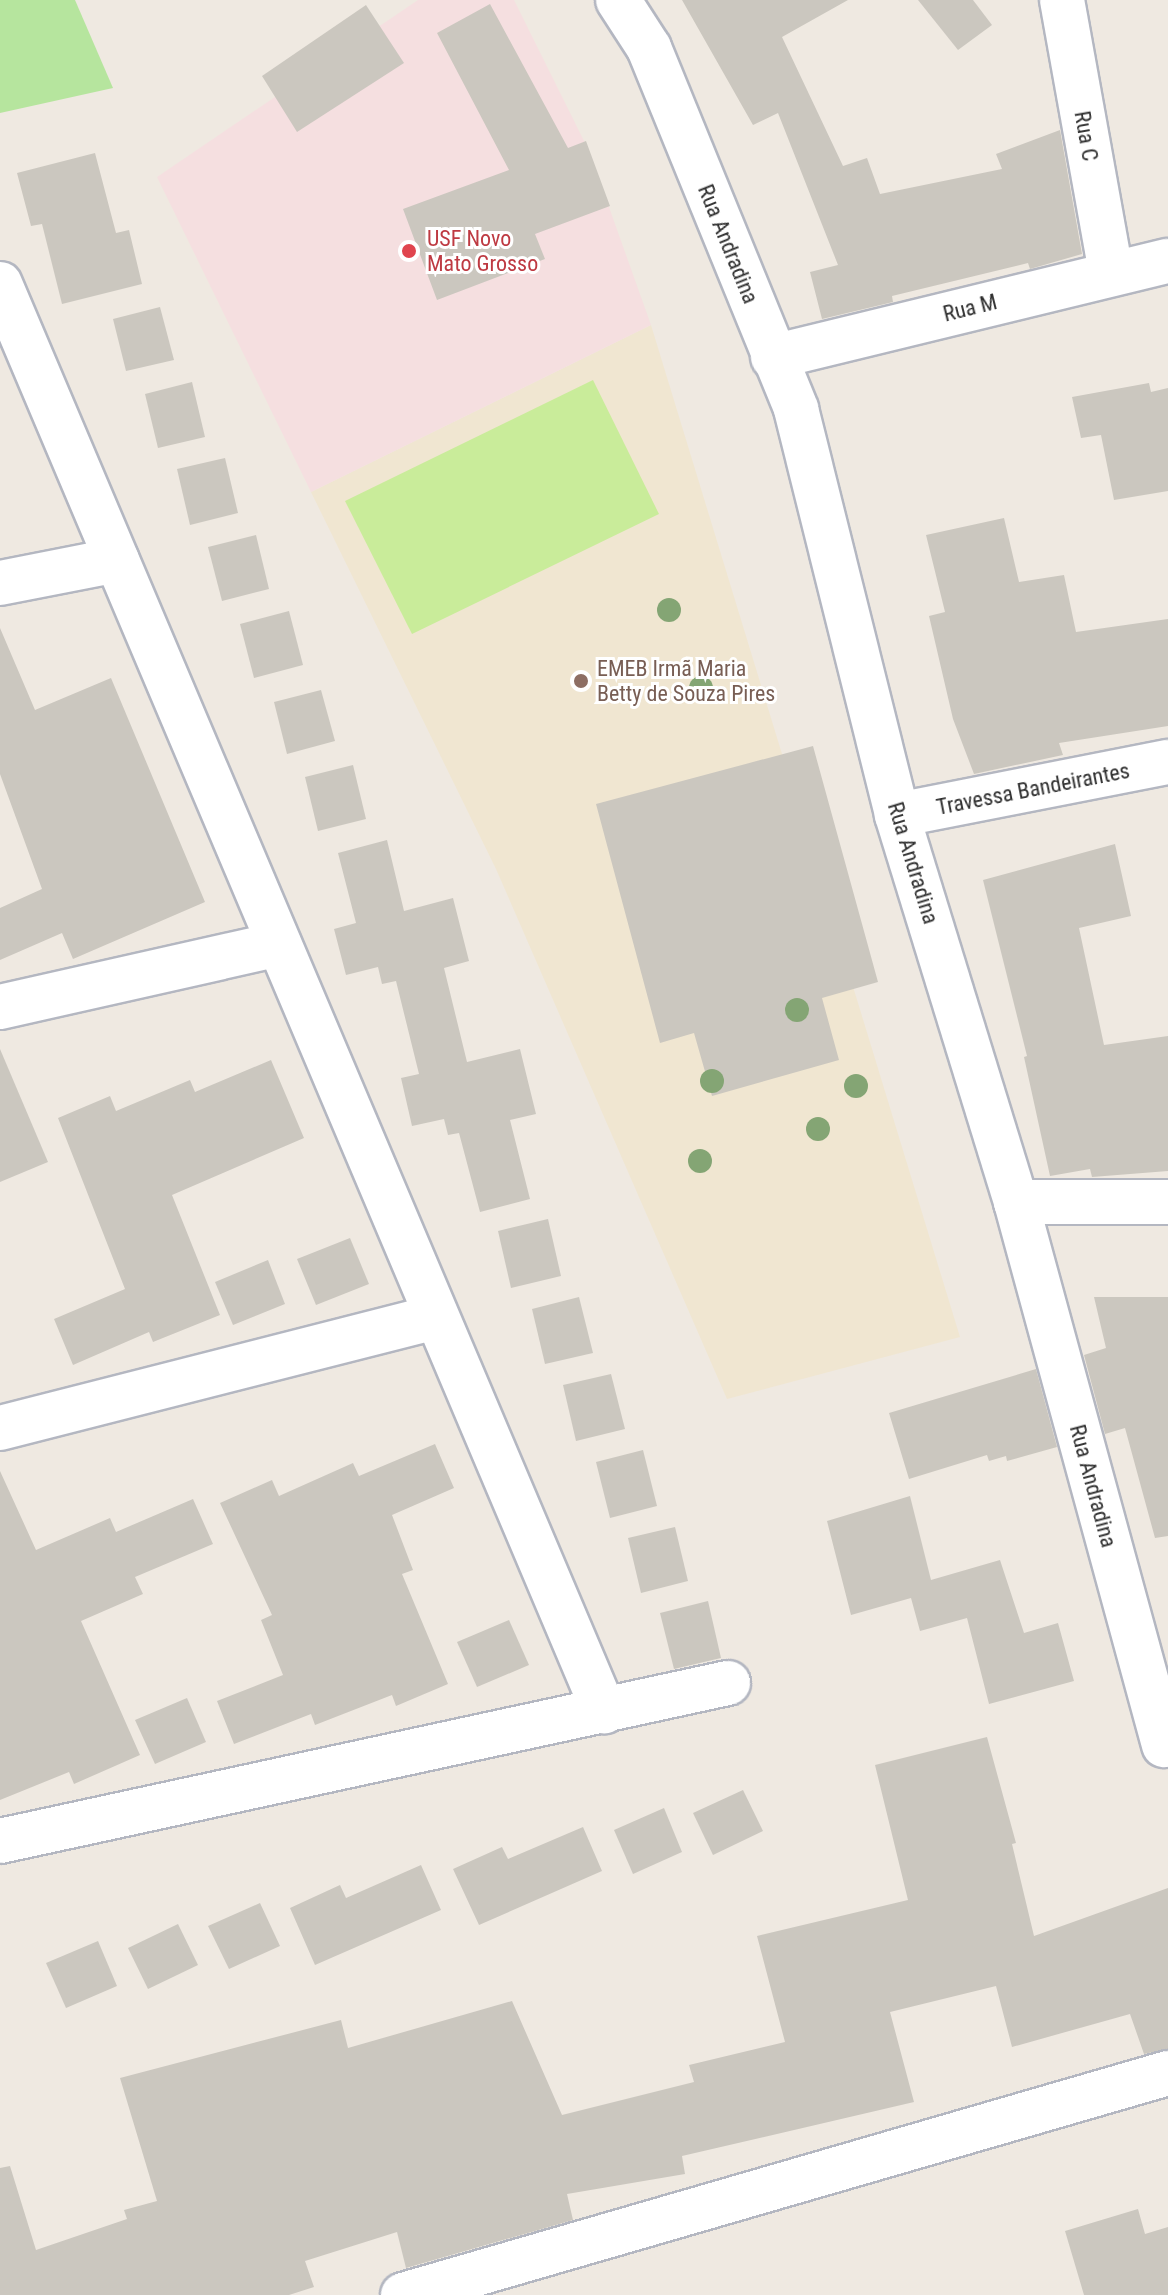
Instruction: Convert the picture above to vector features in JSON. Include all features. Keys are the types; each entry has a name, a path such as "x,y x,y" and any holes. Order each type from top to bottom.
{"street":[{"name":"Rua Andradina","path":"618,0 649,48 796,409 897,815 1016,1202 1164,1745"},
{"name":"Rua C","path":"1062,0 1111,272"},
{"name":"Rua M","path":"773,357 1111,272 1168,261"},
{"path":"0,284 604,1711"},
{"path":"0,583 117,560"},
{"name":"Travessa Bandeirantes","path":"897,815 1168,762"},
{"path":"0,1007 279,944"},
{"path":"1016,1202 1168,1202"},
{"path":"0,1428 436,1317"},
{"path":"0,1841 728,1683"},
{"path":"403,2295 1168,2073"}],"shaded area":[{"name":"USF Novo Mato Grosso","path":"418,0 514,0 589,151 651,325 311,492 157,177"},
{"name":"EMEB Irmã Maria Betty de Souza Pires","path":"651,325 960,1337 727,1399 496,869 311,492"}],"green space":[{"path":"0,0 75,0 113,88 0,113"},
{"path":"593,380 659,514 412,634 345,501"}],"building":[{"path":"682,0 848,0 782,37 843,166 867,158 880,194 1002,169 996,154 1060,130 1082,254 1030,269 1028,263 892,296 893,302 822,319 810,272 838,265 778,113 753,125"},
{"path":"918,0 973,0 992,25 958,50"},
{"path":"490,4 568,148 586,141 610,206 535,234 545,259 437,300 403,209 509,170 437,33"},
{"path":"366,5 404,63 297,132 262,76"},
{"path":"95,153 116,233 129,230 142,284 62,304 42,224 31,226 17,173"},
{"path":"160,307 174,360 126,371 113,319"},
{"path":"192,382 205,437 158,448 145,394"},
{"path":"1149,383 1151,392 1168,388 1168,491 1114,500 1101,435 1081,438 1072,397"},
{"path":"225,458 238,513 190,525 177,469"},
{"path":"1004,518 1019,582 1064,575 1076,632 1168,619 1168,726 1059,743 1063,755 974,774 953,719 929,616 945,612 926,535"},
{"path":"256,535 269,589 222,601 208,547"},
{"path":"289,611 303,665 254,678 240,624"},
{"path":"0,628 35,710 111,678 205,902 73,959 62,933 0,960 0,908 42,889 0,774"},
{"path":"321,690 335,741 287,754 274,702"},
{"path":"813,746 878,982 822,998 839,1060 712,1096 694,1033 660,1043 596,804"},
{"path":"353,765 366,819 318,831 305,777"},
{"path":"387,840 404,911 453,898 469,961 444,968 467,1062 520,1049 536,1114 510,1120 530,1199 480,1212 459,1133 448,1135 444,1119 412,1126 401,1078 419,1074 396,981 382,984 378,967 346,975 334,929 356,923 338,853"},
{"path":"1115,844 1131,916 1079,928 1104,1045 1168,1036 1168,1171 1092,1177 1090,1169 1050,1176 1024,1057 1027,1056 983,880"},
{"path":"0,1049 48,1162 0,1182"},
{"path":"271,1060 304,1138 172,1195 220,1315 153,1342 149,1332 73,1365 54,1319 125,1289 58,1118 110,1096 116,1111 190,1080 195,1092"},
{"path":"548,1219 561,1276 511,1288 498,1231"},
{"path":"350,1238 369,1284 316,1305 297,1259"},
{"path":"268,1260 285,1304 233,1325 215,1282"},
{"path":"579,1297 593,1353 545,1364 532,1309"},
{"path":"1094,1297 1168,1297 1168,1536 1155,1538 1125,1428 1105,1434 1084,1355 1106,1348"},
{"path":"1036,1369 1057,1447 1007,1461 1006,1456 989,1461 987,1455 909,1479 889,1413"},
{"path":"611,1374 625,1429 576,1441 563,1385"},
{"path":"435,1444 454,1488 392,1515 413,1570 402,1574 448,1684 396,1706 392,1695 315,1725 311,1714 234,1744 217,1701 283,1675 261,1620 272,1615 220,1503 272,1480 279,1496 353,1463 359,1476"},
{"path":"643,1450 657,1506 610,1518 596,1462"},
{"path":"0,1471 36,1550 110,1518 116,1532 193,1499 213,1544 135,1577 143,1594 81,1621 140,1755 74,1784 69,1772 0,1800"},
{"path":"910,1496 931,1580 1000,1560 1024,1633 1058,1623 1074,1681 989,1704 967,1618 920,1631 911,1598 851,1615 827,1521"},
{"path":"675,1527 688,1581 641,1593 628,1538"},
{"path":"708,1601 721,1658 674,1669 660,1613"},
{"path":"509,1620 529,1665 477,1687 457,1642"},
{"path":"187,1698 206,1742 155,1764 135,1720"},
{"path":"987,1737 1016,1843 1012,1844 1034,1936 1168,1888 1168,2049 1144,2054 1130,2014 1012,2047 996,1986 890,2012 914,2102 682,2156 685,2174 567,2194 573,2220 406,2268 397,2232 305,2261 314,2287 289,2295 0,2295 0,2168 10,2166 36,2250 127,2219 124,2210 157,2201 120,2078 341,2020 348,2048 512,2001 562,2115 694,2082 689,2065 785,2042 757,1936 908,1900 875,1765"},
{"path":"743,1790 763,1831 713,1855 693,1813"},
{"path":"664,1808 682,1852 633,1874 614,1830"},
{"path":"583,1827 602,1871 479,1925 453,1869 502,1847 508,1859"},
{"path":"421,1865 441,1910 315,1965 290,1908 340,1885 346,1898"},
{"path":"260,1903 280,1946 229,1969 208,1926"},
{"path":"178,1924 198,1965 148,1989 128,1948"},
{"path":"98,1941 117,1986 66,2008 46,1963"},
{"path":"1138,2209 1145,2234 1168,2227 1168,2295 1084,2295 1065,2231"}],"place":[{"name":"USF Novo Mato Grosso","path":"409,251"},
{"name":"EMEB Irmã Maria Betty de Souza Pires","path":"581,681"}]}
